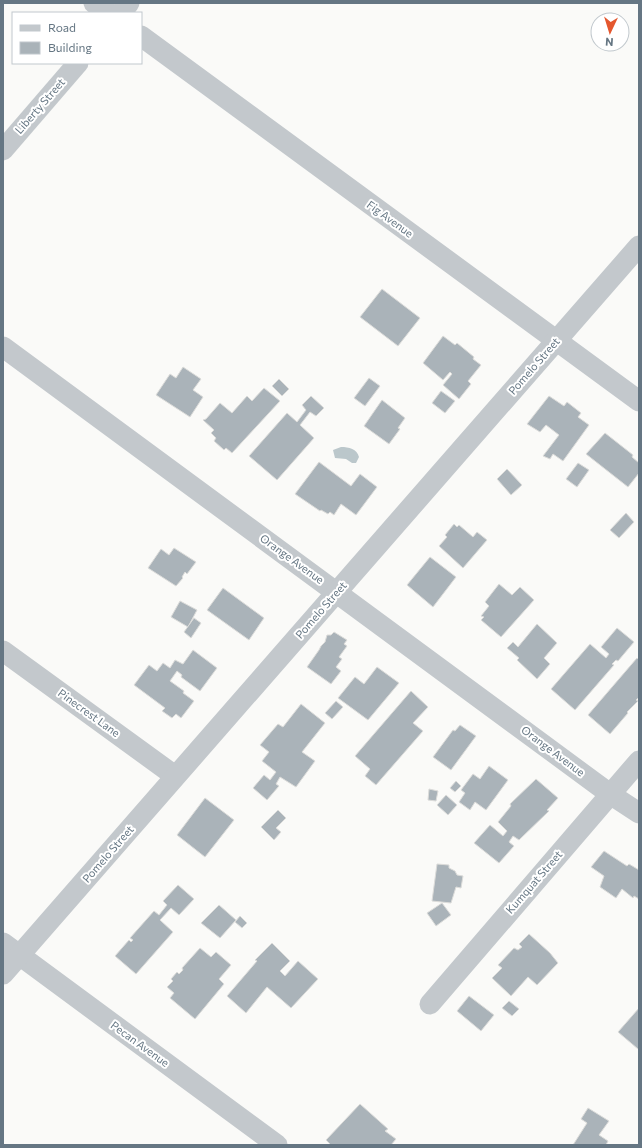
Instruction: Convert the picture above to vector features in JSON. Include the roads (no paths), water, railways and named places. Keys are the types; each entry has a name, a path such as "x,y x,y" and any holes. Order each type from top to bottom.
{"street":[{"path":"94,3 108,12"},
{"path":"122,12 129,3"},
{"name":"Fig Avenue","path":"142,37 639,400"},
{"name":"Liberty Street","path":"3,150 77,64"},
{"name":"Pomelo Street","path":"3,974 11,949 175,776 639,246"},
{"name":"Orange Avenue","path":"3,347 337,591 610,794 639,813"},
{"name":"Pinecrest Lane","path":"3,651 175,776"},
{"name":"Kumquat Street","path":"430,1004 639,760"},
{"name":"Pecan Avenue","path":"11,949 277,1145"}]}
